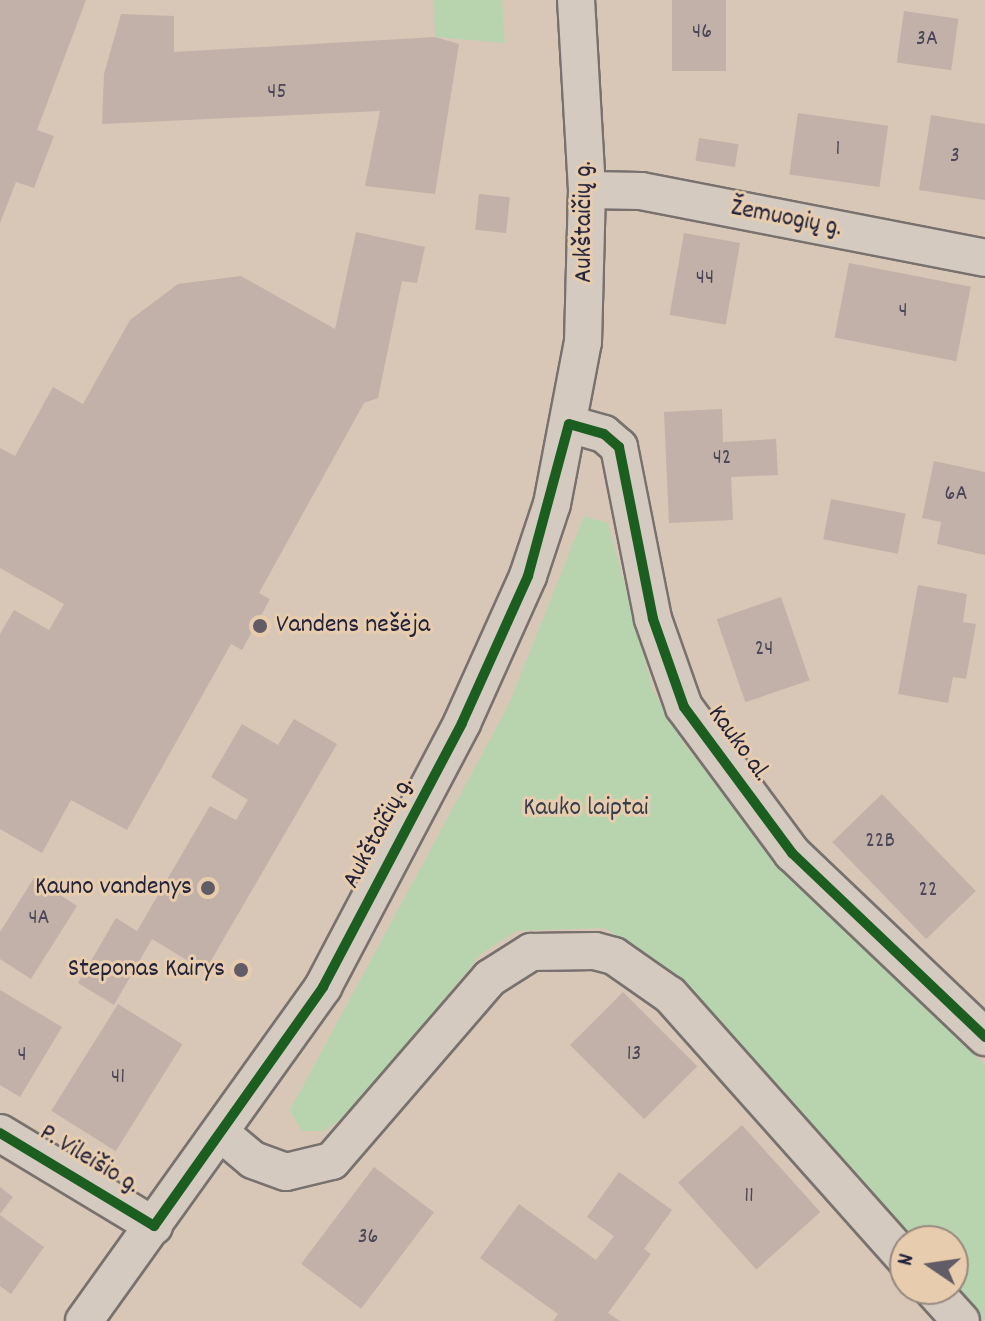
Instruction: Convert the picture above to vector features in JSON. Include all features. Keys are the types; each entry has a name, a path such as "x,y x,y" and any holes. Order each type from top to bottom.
{"street":[{"name":"Aukštaičių g.","path":"84,1321 222,1134 323,987 462,723 528,576 569,424 583,342 587,190 576,0"},
{"name":"Žemuogių g.","path":"587,190 641,191 985,258"},
{"name":"Kauko al.","path":"569,424 604,434 619,447 653,619 684,707 792,853 985,1037"},
{"path":"222,1134 253,1160 286,1172 332,1161 490,978 531,952 595,951 614,956 670,995 889,1241"},
{"name":"P. Vileišio g.","path":"0,1133 154,1226"},
{"path":"946,1305 961,1321"}],"green space":[{"path":"434,0 502,0 505,43 435,37"},
{"name":"Kauko laiptai","path":"584,516 608,523 653,690 682,741 754,832 985,1065 985,1321 969,1304 969,1225 897,1225 682,986 650,956 604,928 516,931 481,954 351,1112 324,1131 302,1131 290,1110 509,704"}],"building":[{"path":"0,0 86,0 37,130 54,136 34,188 16,182 0,223"},
{"path":"672,0 726,0 726,71 672,71"},
{"path":"904,11 958,19 951,70 897,62"},
{"path":"121,14 174,16 174,52 435,37 459,44 435,194 365,186 380,111 102,124 104,74"},
{"path":"798,113 888,126 879,187 789,174"},
{"path":"931,115 985,124 985,200 919,190"},
{"path":"699,138 739,144 735,167 695,161"},
{"path":"479,194 510,197 506,233 475,230"},
{"path":"356,232 425,247 417,283 402,281 378,398 364,403 259,593 270,599 242,650 231,644 127,830 71,800 42,853 0,829 0,634 14,610 49,630 64,604 0,568 0,448 15,456 53,387 83,404 130,320 178,284 241,276 335,329"},
{"path":"684,233 740,243 726,325 670,315"},
{"path":"849,263 971,287 956,361 834,338"},
{"path":"722,409 723,442 776,439 778,475 731,477 733,520 669,523 664,412"},
{"path":"934,461 985,472 985,555 937,544 941,522 922,518"},
{"path":"831,499 906,514 898,554 823,539"},
{"path":"918,585 967,594 963,622 976,624 966,679 953,677 948,703 898,694"},
{"path":"781,597 810,680 745,702 717,619"},
{"path":"294,719 337,744 205,971 152,939 114,1005 78,983 116,918 137,931 210,806 236,820 248,800 211,777 242,724 278,745"},
{"path":"882,794 976,891 926,939 832,842"},
{"path":"34,878 77,906 31,979 0,959 0,932"},
{"path":"0,990 62,1027 20,1097 0,1085"},
{"path":"623,992 697,1066 644,1119 570,1045"},
{"path":"118,1004 182,1044 116,1151 51,1111"},
{"path":"742,1125 820,1212 756,1269 678,1183"},
{"path":"374,1167 434,1212 361,1309 301,1264"},
{"path":"619,1172 672,1210 644,1249 651,1254 608,1313 620,1321 553,1321 558,1314 480,1258 519,1204 596,1260 614,1236 587,1217"},
{"path":"0,1187 13,1197 0,1214"},
{"path":"0,1215 44,1247 11,1294 0,1286"}],"cycle path":[{"path":"0,1133 154,1226 323,987 462,723 528,576 569,424 604,434 619,447 653,619 684,707 792,853 985,1037"}],"place":[{"name":"Vandens nešėja","path":"260,626"},
{"name":"Kauno vandenys","path":"208,888"},
{"name":"Steponas Kairys","path":"241,970"}]}
